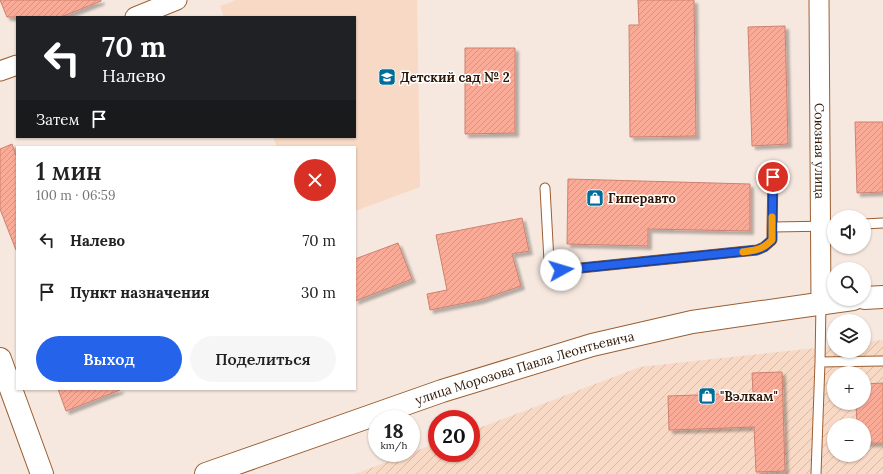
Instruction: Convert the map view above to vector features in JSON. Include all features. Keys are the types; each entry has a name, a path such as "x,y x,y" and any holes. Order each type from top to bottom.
{"main road":[{"path":"871,298 883,297"},
{"name":"улица Морозова Павла Леонтьевича","path":"206,474 442,391 592,345 692,322 827,302"},
{"path":"0,359 42,474"}],"street":[{"path":"137,16 177,0"},
{"name":"Союзная улица","path":"819,0 827,226 821,303"},
{"path":"0,71 16,64"}],"lane":[{"path":"545,188 549,262 554,268 561,270 757,250 764,247 772,240 773,177"},
{"path":"871,224 883,223"},
{"path":"772,227 827,226"},
{"path":"816,474 821,303"},
{"path":"820,362 883,361"}],"shaded area":[{"name":"Детский сад № 2","path":"236,0 417,0 420,187 356,211 356,146 277,146 273,138 356,138 356,16 224,16 220,6"},
{"path":"883,340 883,474 355,474 387,462 420,462 420,449 428,446 428,462 480,462 480,428 640,367 827,347 827,358 871,358 871,341"}],"building":[{"path":"0,0 101,0 64,16 7,17"},
{"path":"638,0 694,0 696,136 630,137 629,25 639,25"},
{"path":"785,26 788,144 752,146 748,27"},
{"path":"465,48 515,48 515,133 465,134"},
{"path":"855,122 883,122 883,192 857,193"},
{"path":"12,144 16,155 16,250 0,209 0,149"},
{"path":"568,179 750,184 750,231 648,229 648,246 567,244"},
{"path":"522,218 529,251 512,254 521,286 480,300 430,310 427,294 447,290 436,235"},
{"path":"398,243 412,279 356,301 356,259"},
{"path":"782,372 785,471 756,472 754,427 669,430 668,396 753,393 752,373"},
{"path":"883,383 883,443 871,443 871,418 857,418 856,410 871,410 871,384"},
{"path":"58,390 120,390 66,411"}],"slow traffic":[{"path":"743,252 757,250 764,247 772,240 772,217"}],"place":[{"name":"Детский сад № 2","path":"387,77"},
{"name":"Гиперавто","path":"595,198"},
{"name":"\"Вэлкам\"","path":"707,396"}],"route":[{"path":"561,270 757,250 764,247 772,240 773,177"}]}
